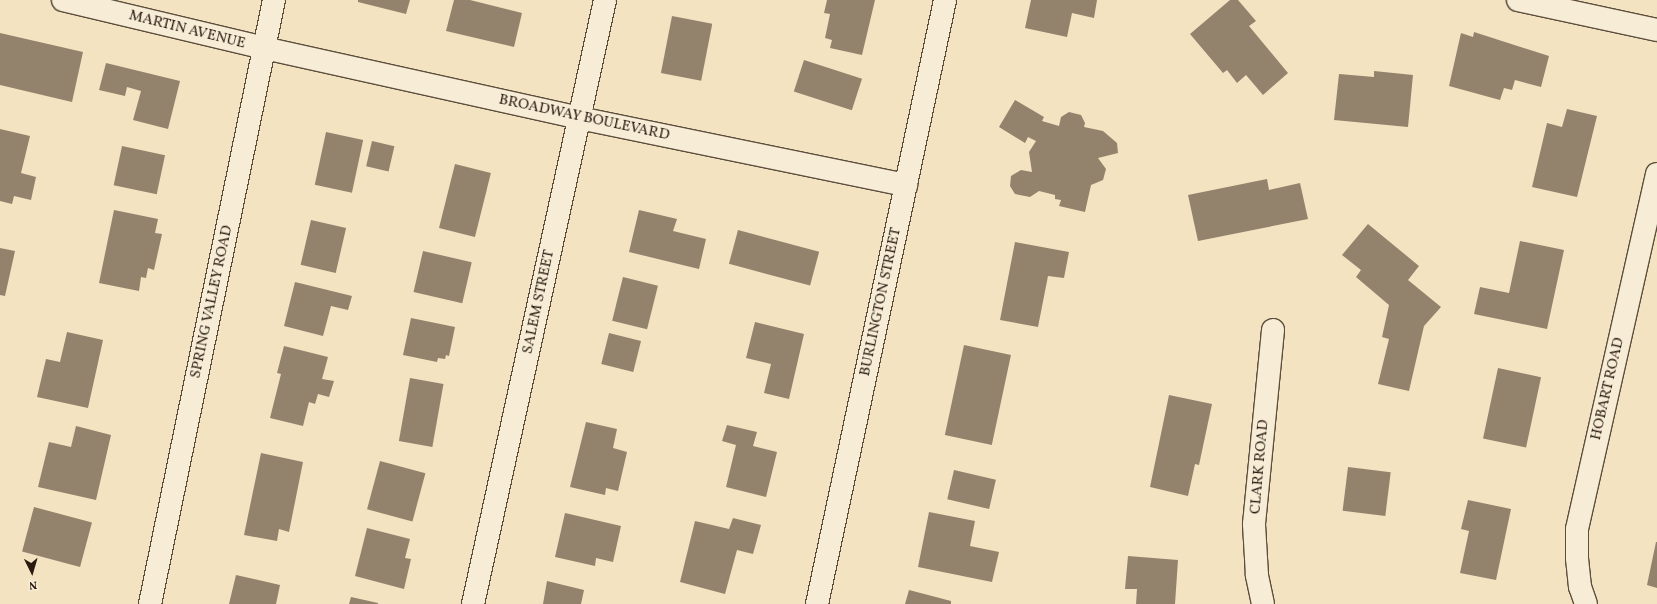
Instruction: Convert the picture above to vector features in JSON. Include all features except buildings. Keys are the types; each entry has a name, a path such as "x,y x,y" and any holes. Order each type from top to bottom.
{"street":[{"name":"MARTIN AVENUE","path":"63,0 264,48"},
{"name":"SPRING VALLEY ROAD","path":"150,604 274,0"},
{"name":"SALEM STREET","path":"473,604 604,0"},
{"name":"BURLINGTON STREET","path":"817,604 945,0"},
{"path":"1518,0 1657,30"},
{"name":"BROADWAY BOULEVARD","path":"264,48 579,118 906,185"},
{"name":"HOBART ROAD","path":"1586,604 1580,587 1577,558 1577,528 1657,174"},
{"name":"CLARK ROAD","path":"1263,604 1257,575 1254,524 1273,330"}]}
